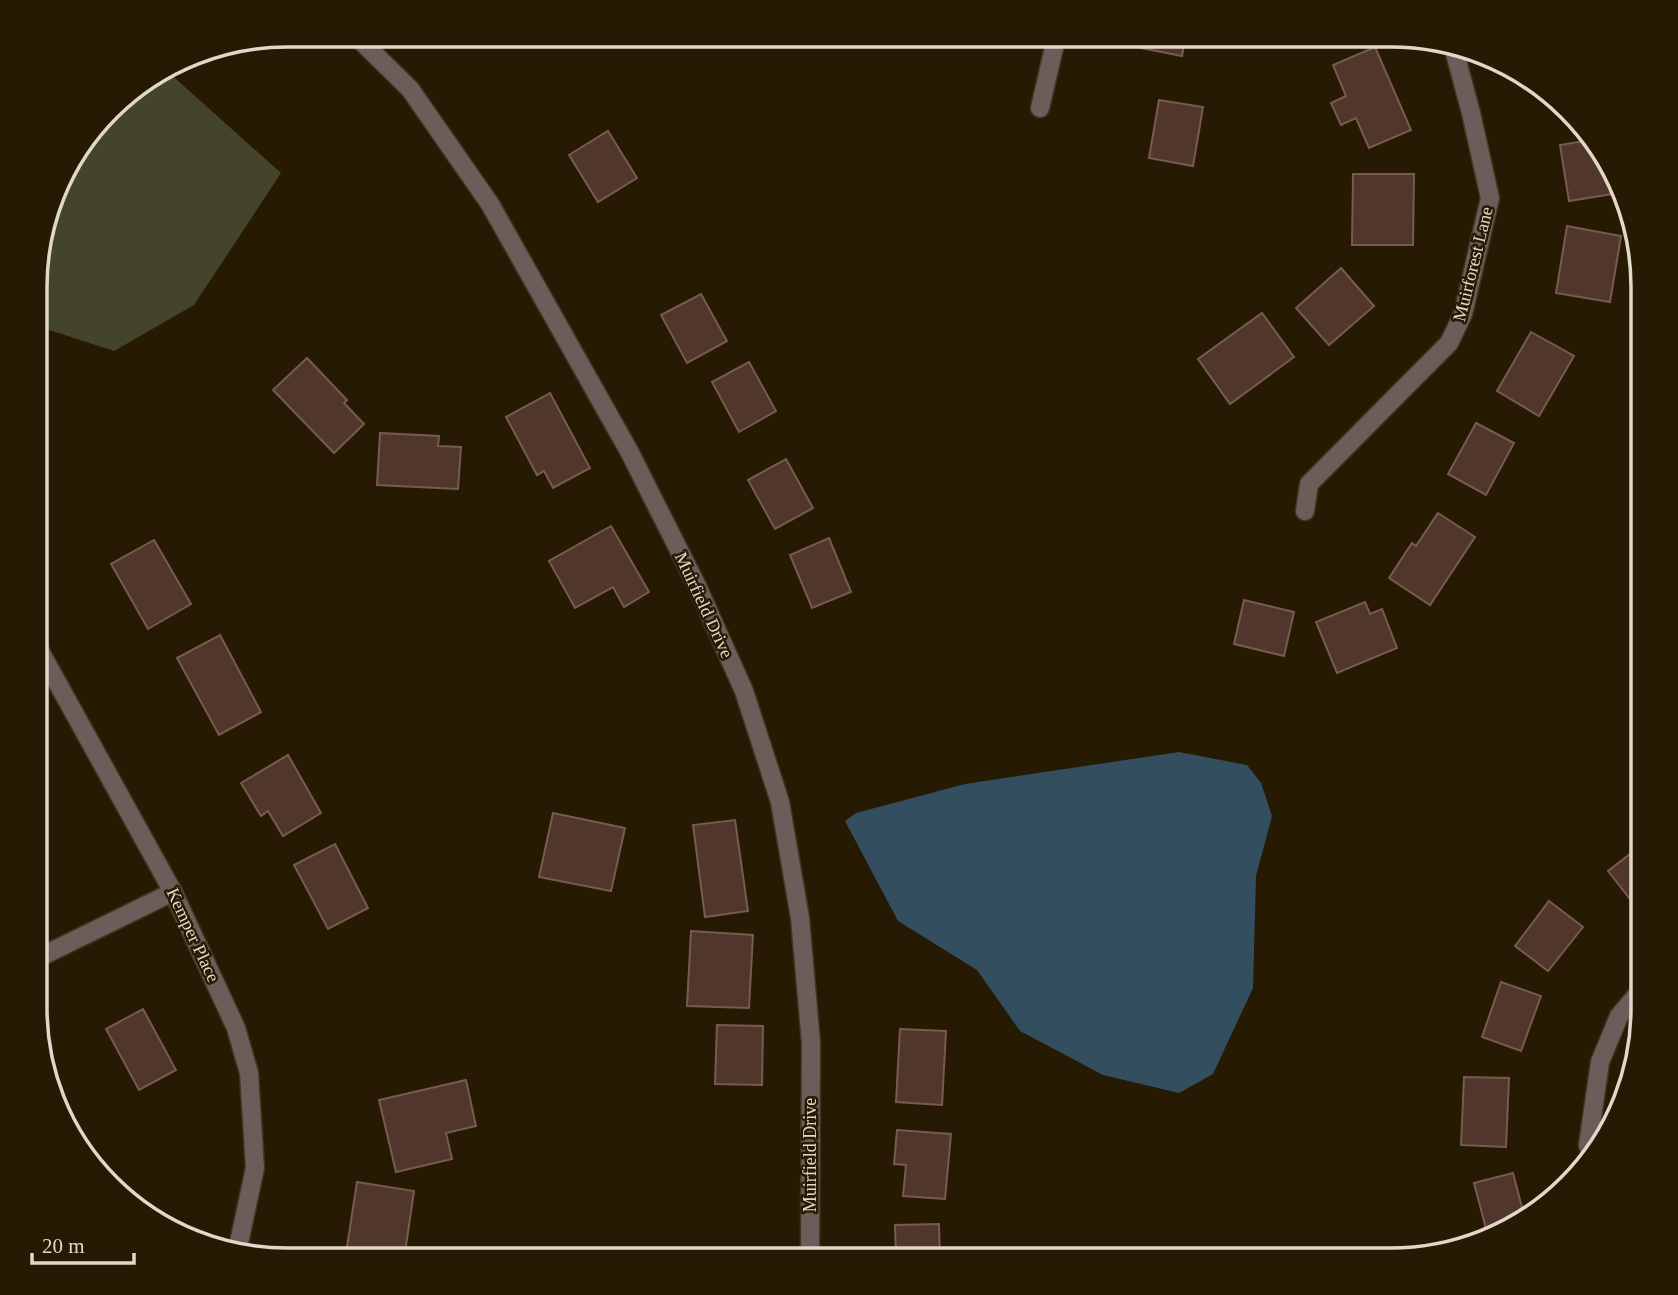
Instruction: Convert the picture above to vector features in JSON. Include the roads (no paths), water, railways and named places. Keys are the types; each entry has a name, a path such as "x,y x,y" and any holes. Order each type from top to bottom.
{"street":[{"name":"Muirfield Drive","path":"368,48 410,89 489,204 629,451 697,586 744,691 780,803 800,918 811,1043 810,1247"},
{"path":"1040,108 1054,48"},
{"name":"Muirforest Lane","path":"1305,511 1309,484 1449,343 1463,314 1490,198 1456,56"},
{"name":"Kemper Place","path":"48,665 173,892 236,1028 249,1073 255,1168 239,1243"},
{"path":"48,952 173,892"},
{"path":"1588,1143 1600,1062 1619,1016 1630,1003"}],"water":[{"path":"1179,752 1247,765 1261,783 1272,816 1256,876 1253,988 1213,1074 1179,1093 1103,1075 1020,1031 977,970 898,921 845,821 856,813 965,784"}]}
